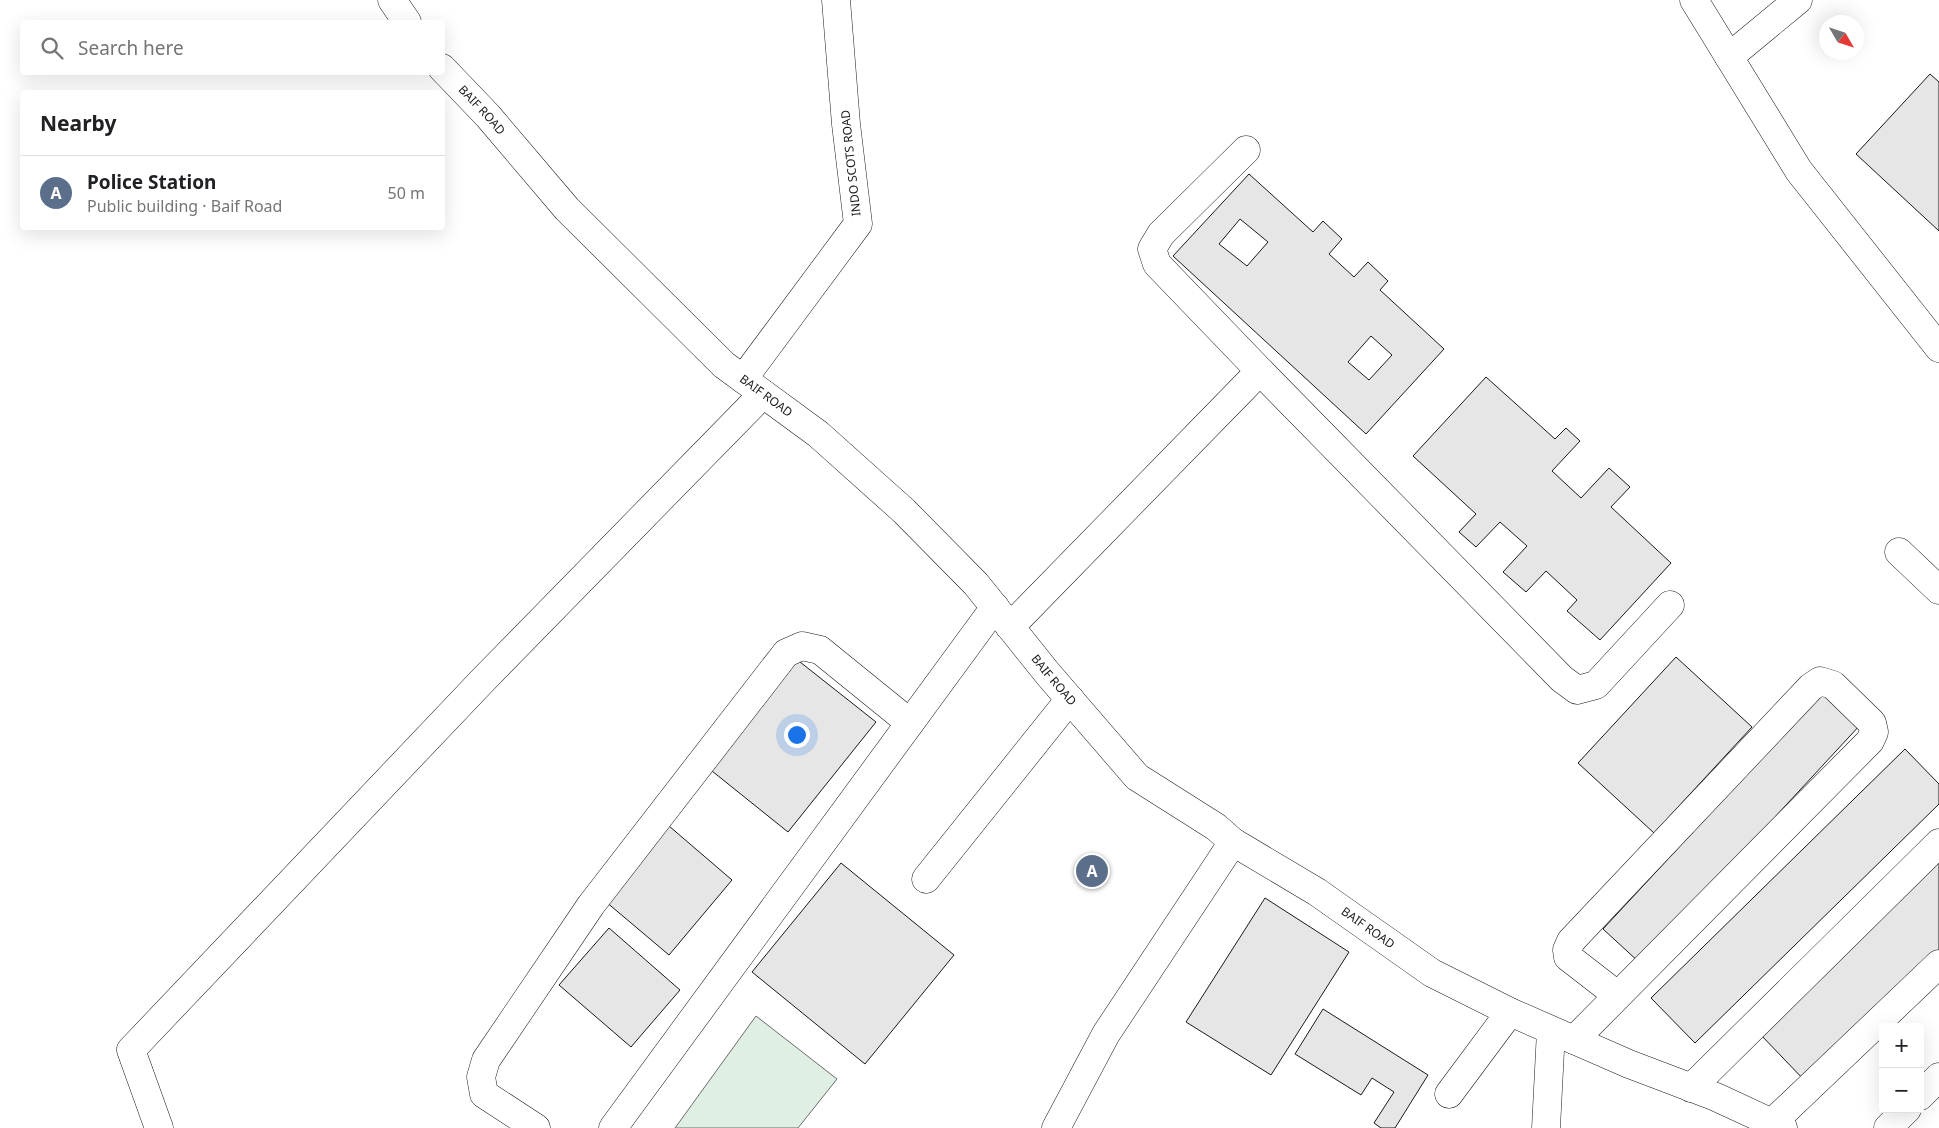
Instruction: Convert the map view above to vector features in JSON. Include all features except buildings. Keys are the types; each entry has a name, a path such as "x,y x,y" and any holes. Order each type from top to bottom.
{"street":[{"path":"392,0 406,20"},
{"name":"INDO SCOTS ROAD","path":"159,1128 132,1050 484,679 753,386 858,224 846,124 836,0"},
{"path":"1694,0 1799,171 1939,348"},
{"path":"1729,57 1798,0"},
{"name":"BAIF ROAD","path":"445,71 488,116 567,209 724,365 818,434 904,511 976,584 1137,777 1216,827 1233,842 1317,892 1432,973 1510,1012 1778,1126"},
{"path":"1246,150 1161,234 1152,249 1157,264 1562,680 1577,690 1596,685 1670,605"},
{"path":"613,1128 910,723 1002,617 1260,371"},
{"path":"1899,552 1939,590"},
{"path":"536,1128 484,1094 481,1077 486,1060 591,905 786,653 802,646 820,650 910,723"},
{"path":"1546,1128 1563,1035 1617,995 1870,741 1874,732 1872,723 1833,685 1820,680 1811,686 1571,941 1567,950 1568,957 1617,995"},
{"path":"926,879 1070,699"},
{"path":"1056,1128 1106,1034 1233,842"},
{"path":"1691,1088 1939,843"},
{"path":"1778,1126 1939,964"},
{"path":"1449,1094 1510,1012"},
{"path":"1924,1092 1939,1077"},
{"path":"1888,1128 1903,1113"}],"green space":[{"path":"756,1016 837,1079 798,1128 675,1128"}],"place":[{"name":"Police Station","path":"1092,871"}]}
